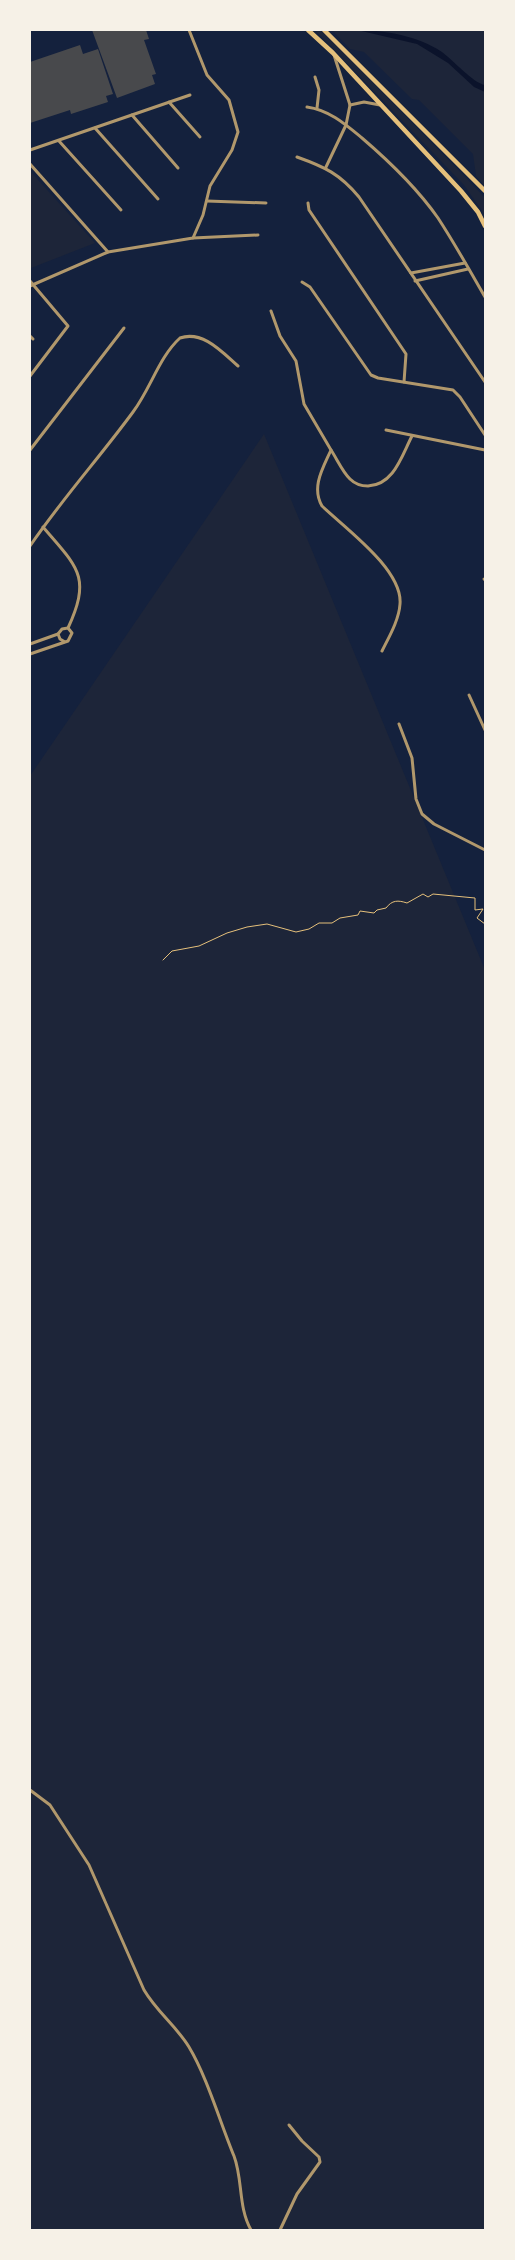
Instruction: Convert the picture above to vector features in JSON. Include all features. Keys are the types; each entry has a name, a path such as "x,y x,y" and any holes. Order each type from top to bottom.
{"main road":[{"path":"308,30 334,53 466,198 485,226"},
{"path":"324,30 485,191"}],"street":[{"path":"190,30 207,75 225,95 237,127 236,140 210,186 193,238"},
{"path":"326,167 346,125 350,105 334,53"},
{"path":"315,77 319,90 317,108"},
{"path":"30,150 190,95"},
{"path":"168,102 200,137"},
{"path":"350,105 364,102 380,105"},
{"path":"307,107 317,108 346,125 385,159 416,190 442,223 485,297"},
{"path":"132,115 178,168"},
{"path":"95,128 158,199"},
{"path":"59,141 121,210"},
{"path":"298,157 326,167 359,196 485,382"},
{"path":"30,164 108,252"},
{"path":"206,201 266,203"},
{"path":"308,203 309,210 406,354 404,382"},
{"path":"30,376 68,326 31,284 108,252 193,238 258,235"},
{"path":"411,273 465,262"},
{"path":"415,281 468,269"},
{"path":"302,282 310,287 371,375 378,378 455,392 485,435"},
{"path":"271,311 280,336 296,361 304,404 331,450 356,484 371,486 383,481 392,474 412,436"},
{"path":"30,450 124,328"},
{"path":"30,546 43,526 133,412 150,388 165,354 180,338 197,336 238,366"},
{"path":"386,430 485,450"},
{"path":"331,450 317,485 318,500 386,567 399,589 399,611 382,651"},
{"path":"30,654 65,642 72,636 68,628 79,602 80,578 76,568 43,526"},
{"path":"30,644 58,634 62,629 68,628"},
{"path":"58,634 60,639 65,642"},
{"path":"470,695 485,730"},
{"path":"399,724 412,758 416,798 422,814 434,824 485,850"},
{"path":"30,1790 50,1805 88,1865 144,1990 156,2009 182,2037 193,2054 236,2161 244,2216 251,2230"},
{"path":"280,2230 297,2194 320,2162 320,2157 302,2141 289,2125"}],"path":[{"path":"163,960 172,951 199,946 227,933 267,924 296,932 309,929 319,923 332,922 340,918 358,915 360,911 374,913 377,910 386,908 390,903 398,900 407,903 423,894 428,897 434,894 475,898 475,910 483,909 477,918 485,924"}],"shaded area":[{"path":"315,30 320,30 326,35 485,198 485,215 464,185"},
{"path":"332,30 485,30 485,186 476,176 473,154 419,100 412,99 364,52 350,49"},
{"path":"357,30 401,35 433,46 475,80 485,85 485,92 474,87 448,63 417,44"},
{"path":"30,171 95,243 31,268 30,264"},
{"path":"264,434 485,970 485,2230 30,2230 30,776"}],"building":[{"path":"92,30 146,30 149,39 144,40 156,74 152,75 155,84 117,98"},
{"path":"80,45 83,54 98,49 113,94 106,96 108,102 71,114 70,110 30,123 30,62"}]}
